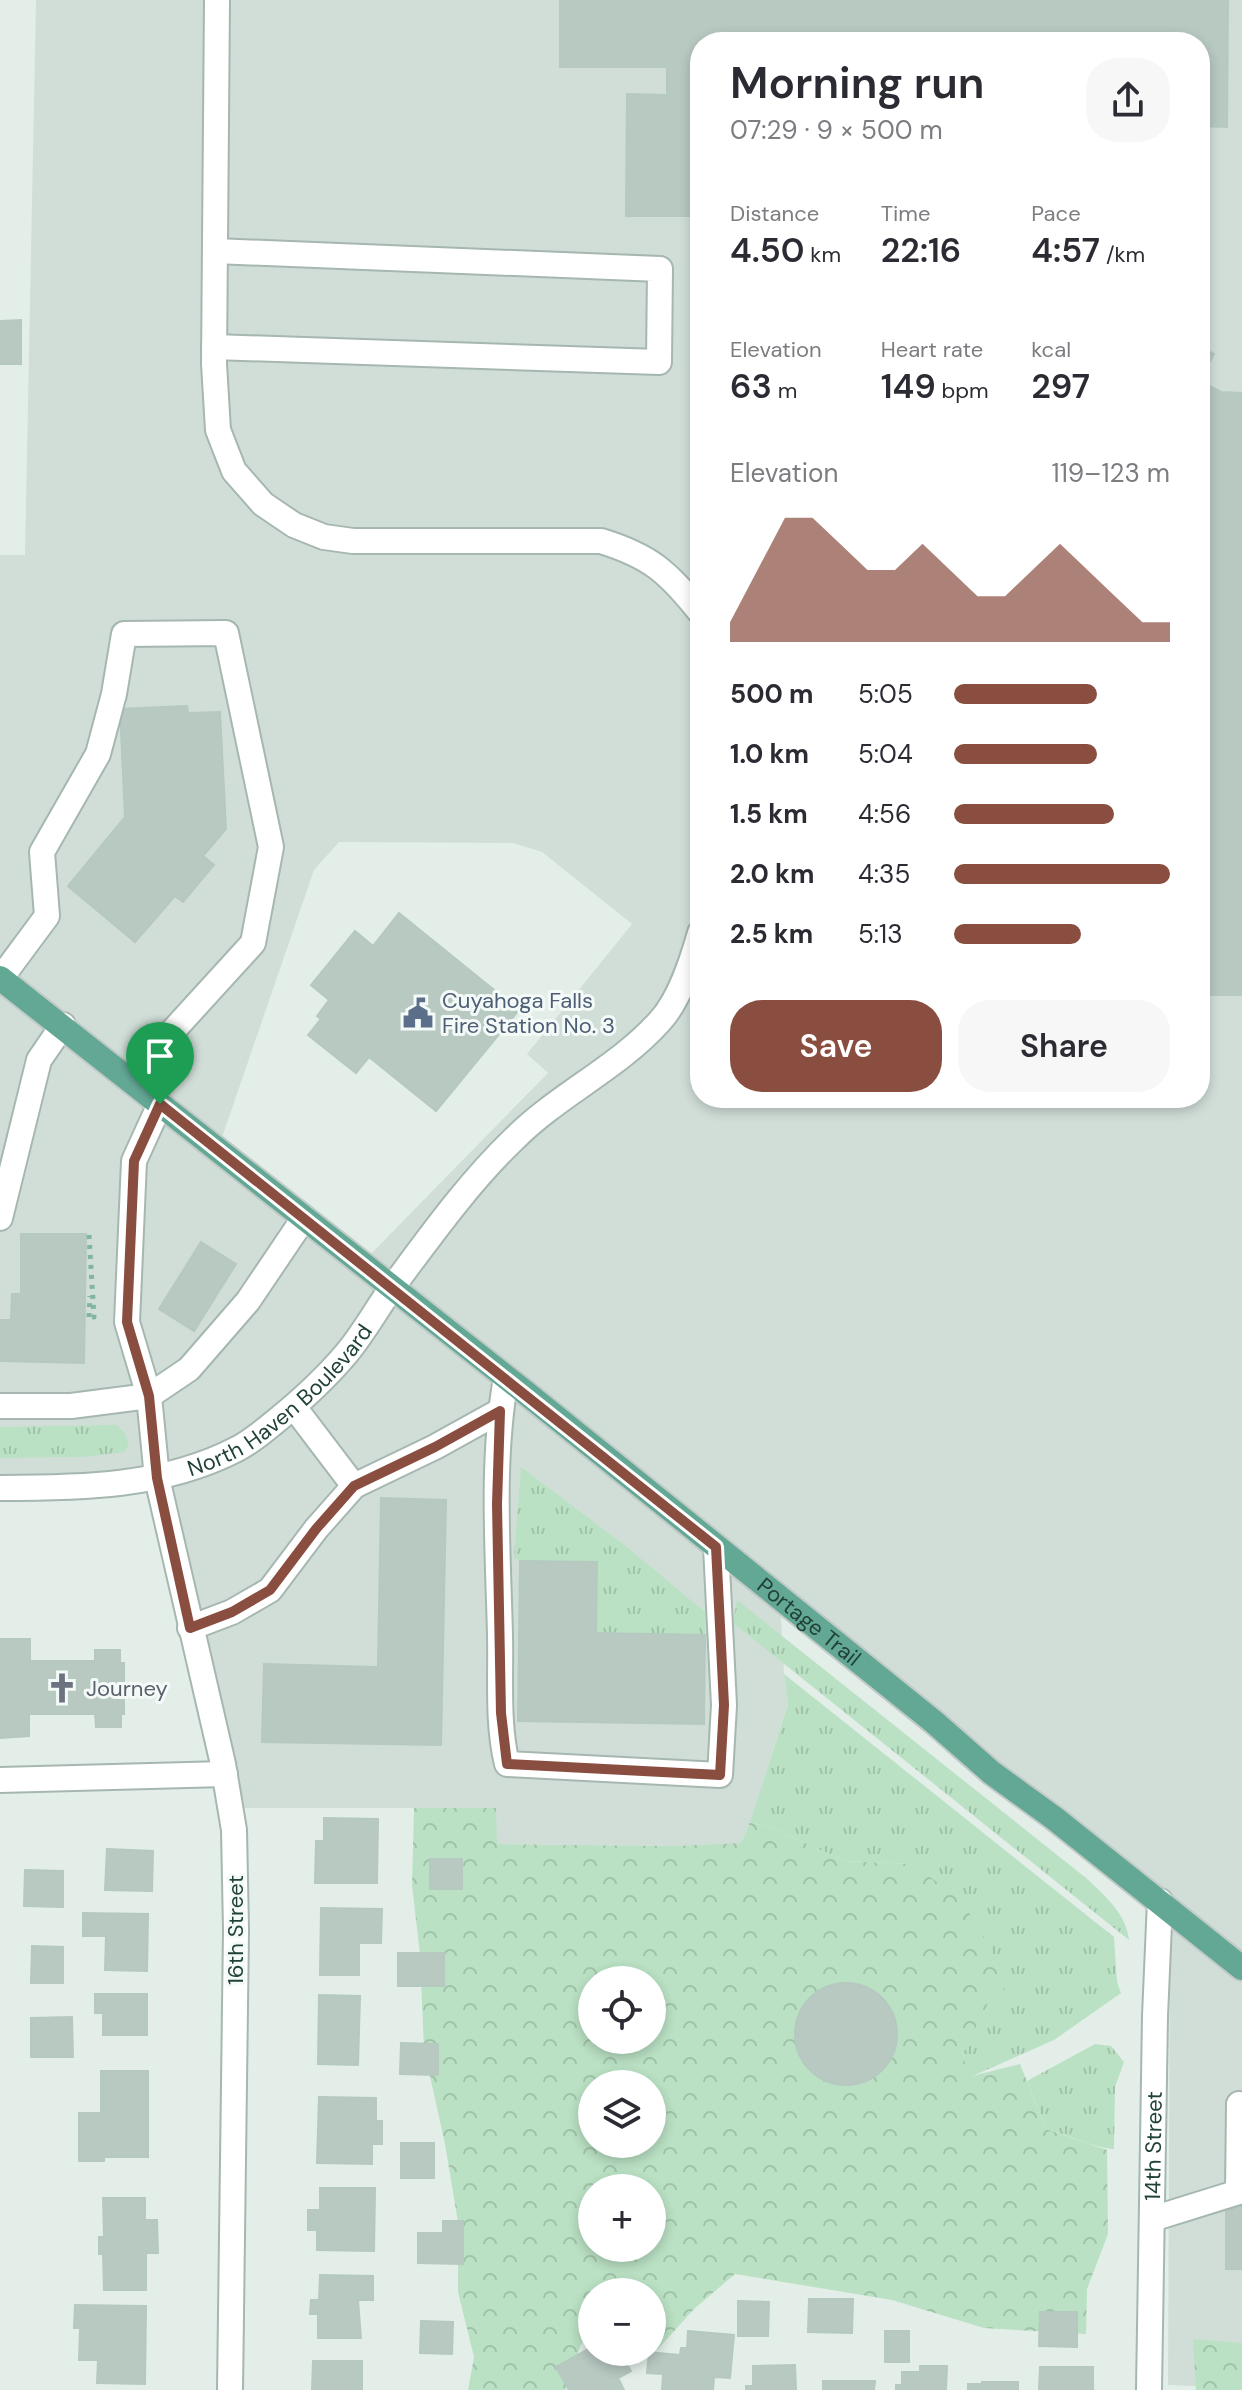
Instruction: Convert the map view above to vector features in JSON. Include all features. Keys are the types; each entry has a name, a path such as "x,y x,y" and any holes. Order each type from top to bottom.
{"main road":[{"name":"Portage Trail","path":"0,978 506,1378 934,1722 992,1773 1242,1968"}],"street":[{"path":"217,0 214,347 218,430 234,471 263,504 294,525 324,537 353,541 601,541 632,550 660,567 690,601"},
{"path":"214,347 659,362 660,269 215,251"},
{"path":"0,978 47,916 42,852 98,754 114,694 124,634 226,633 271,847 253,943 129,1079"},
{"name":"North Haven Boulevard","path":"0,1488 101,1486 157,1478 238,1449 294,1407 348,1352 392,1288 465,1193 515,1138 566,1096 625,1055 662,1018 690,967"},
{"path":"0,1218 39,1060 63,1025"},
{"name":"16th Street","path":"160,1104 134,1161 127,1322 149,1396 157,1478 225,1774 234,1830 236,1930 230,2390"},
{"path":"0,1406 71,1406 149,1396 189,1369 238,1313 304,1218"},
{"path":"506,1378 500,1411 497,1504 501,1713 507,1764 720,1775 724,1705 716,1547"},
{"path":"294,1407 354,1486"},
{"path":"190,1628 232,1612 270,1590 316,1529 354,1486 500,1411"},
{"path":"0,1780 225,1774"},
{"name":"14th Street","path":"1149,2390 1160,1901"},
{"path":"1152,2219 1240,2191 1239,2104 1242,2106"}],"path":[{"path":"89,1235 94,1317 89,1317 90,1296"}],"shaded area":[{"path":"36,0 1242,0 1242,1967 780,1600 788,1703 741,1843 672,1846 496,1844 495,1808 242,1808 248,1839 234,1830 157,1478 0,1488 0,555 25,555","holes":["339,842 513,843 542,852 632,924 527,1054 548,1073 361,1264 218,1149 314,870"]},
{"path":"1170,1921 1242,1981 1242,2388 1168,2385"}],"green space":[{"path":"117,1425 129,1444 124,1452 82,1457 0,1458 0,1427"},
{"path":"521,1467 627,1547 705,1612 705,1635 596,1633 597,1562 520,1561 514,1557"},
{"path":"737,1600 1086,1878 1119,1913 1129,1940 733,1623"},
{"path":"784,1674 1114,1937 1117,1982 1121,1993 1054,2040 968,2078 963,2053 988,2002 911,1864 845,1861 774,1829 750,1822 788,1704"},
{"path":"414,1808 496,1808 497,1844 672,1846 741,1843 750,1822 774,1829 845,1861 911,1864 960,1898 987,1942 1005,1989 988,2003 963,2053 968,2077 1020,2064 1046,2129 1107,2150 1108,2234 1087,2289 1086,2334 984,2328 892,2300 735,2274 694,2309 666,2340 666,2278 578,2278 578,2353 566,2390 468,2390 474,2357 458,2292 458,2222 424,2049 420,1955 412,1885"},
{"path":"1095,2044 1111,2046 1124,2062 1115,2087 1114,2149 1046,2129 1027,2081"},
{"path":"1193,2339 1242,2343 1242,2390 1196,2390"}],"building":[{"path":"560,0 1228,0 1227,127 1210,126 1210,32 690,32 690,216 626,216 627,94 667,95 667,67 560,67"},
{"path":"21,320 21,364 0,364 0,321"},
{"path":"1210,386 1221,392 1242,393 1242,995 1210,995"},
{"path":"187,706 188,713 220,712 226,829 203,856 214,865 183,902 175,896 135,942 68,886 125,817 120,709"},
{"name":"Cuyahoga Falls Fire Station No. 3","path":"399,913 519,1010 436,1111 369,1057 356,1073 308,1035 321,1019 317,1016 329,1000 311,985 355,931 373,946"},
{"path":"21,1234 86,1234 84,1363 0,1361 0,1320 11,1320 12,1294 21,1294"},
{"path":"201,1242 236,1264 194,1331 159,1309"},
{"path":"381,1498 446,1500 441,1745 262,1742 264,1664 378,1667"},
{"path":"520,1561 597,1562 596,1633 705,1635 704,1724 518,1721"},
{"name":"Journey","path":"0,1639 30,1639 30,1661 95,1661 95,1650 120,1650 120,1663 124,1663 121,1727 96,1727 95,1714 29,1714 29,1736 0,1738"},
{"path":"324,1818 378,1819 377,1883 315,1883 316,1841 324,1841"},
{"path":"107,1849 153,1851 152,1891 105,1890"},
{"path":"430,1859 462,1859 462,1889 430,1889"},
{"path":"25,1870 63,1871 63,1907 24,1906"},
{"path":"321,1908 382,1909 381,1943 359,1943 359,1975 320,1975"},
{"path":"83,1913 148,1914 147,1971 105,1970 106,1936 83,1936"},
{"path":"32,1946 63,1947 63,1983 31,1983"},
{"path":"398,1953 444,1953 444,1986 398,1986"},
{"path":"846,1983 866,1987 882,1998 893,2014 897,2034 893,2054 882,2070 866,2081 846,2085 826,2081 810,2070 799,2054 795,2034 799,2014 810,1998 826,1987"},
{"path":"95,1994 147,1994 147,2035 103,2035 103,2013 95,2013"},
{"path":"319,1995 360,1996 358,2065 318,2064"},
{"path":"72,2017 73,2057 31,2057 31,2018"},
{"path":"401,2043 438,2044 438,2075 400,2074"},
{"path":"101,2071 148,2071 148,2157 104,2157 104,2161 79,2161 79,2113 101,2113"},
{"path":"319,2097 376,2098 376,2121 382,2121 382,2144 372,2144 372,2164 317,2163"},
{"path":"401,2143 434,2143 434,2178 401,2178"},
{"path":"320,2188 375,2188 374,2251 317,2250 317,2230 308,2230 308,2210 320,2210"},
{"path":"103,2198 145,2198 145,2220 157,2220 158,2253 146,2253 146,2290 104,2290 103,2254 99,2254 99,2237 104,2237"},
{"path":"1226,2201 1242,2201 1242,2269 1226,2269"},
{"path":"443,2221 463,2221 463,2264 418,2263 418,2233 443,2233"},
{"path":"320,2275 373,2276 373,2300 358,2300 361,2338 318,2338 318,2314 310,2314 311,2300 319,2300"},
{"path":"809,2299 853,2299 852,2333 808,2332"},
{"path":"738,2301 769,2302 768,2336 738,2336"},
{"path":"75,2305 146,2306 145,2384 97,2383 98,2360 79,2360 80,2328 74,2328"},
{"path":"1040,2312 1077,2312 1077,2347 1039,2346"},
{"path":"421,2321 453,2322 452,2354 420,2353"},
{"path":"688,2331 734,2335 730,2378 714,2377 713,2390 662,2390 663,2374 647,2373 648,2366 666,2366 666,2354 680,2355 681,2348 687,2348"},
{"path":"885,2331 909,2331 909,2362 885,2362"},
{"path":"578,2355 578,2366 628,2366 631,2371 618,2378 624,2390 569,2390 556,2367"},
{"path":"313,2361 362,2361 362,2390 312,2390"},
{"path":"795,2365 796,2390 746,2390 746,2386 753,2386 753,2366"},
{"path":"920,2366 947,2366 946,2390 896,2390 896,2385 902,2385 902,2372 920,2372"},
{"path":"1040,2367 1093,2367 1093,2390 1039,2390"},
{"path":"823,2381 875,2381 874,2390 823,2390"},
{"path":"1018,2382 1018,2390 968,2390 968,2384"}],"place":[{"name":"Cuyahoga Falls Fire Station No. 3","path":"418,1013"},
{"name":"Journey","path":"62,1688"}],"route":[{"path":"160,1104 716,1547 724,1705 720,1775 507,1764 501,1713 497,1504 500,1411 354,1486 316,1529 270,1590 232,1612 190,1628 157,1478 149,1396 127,1322 134,1161 160,1104"}]}
